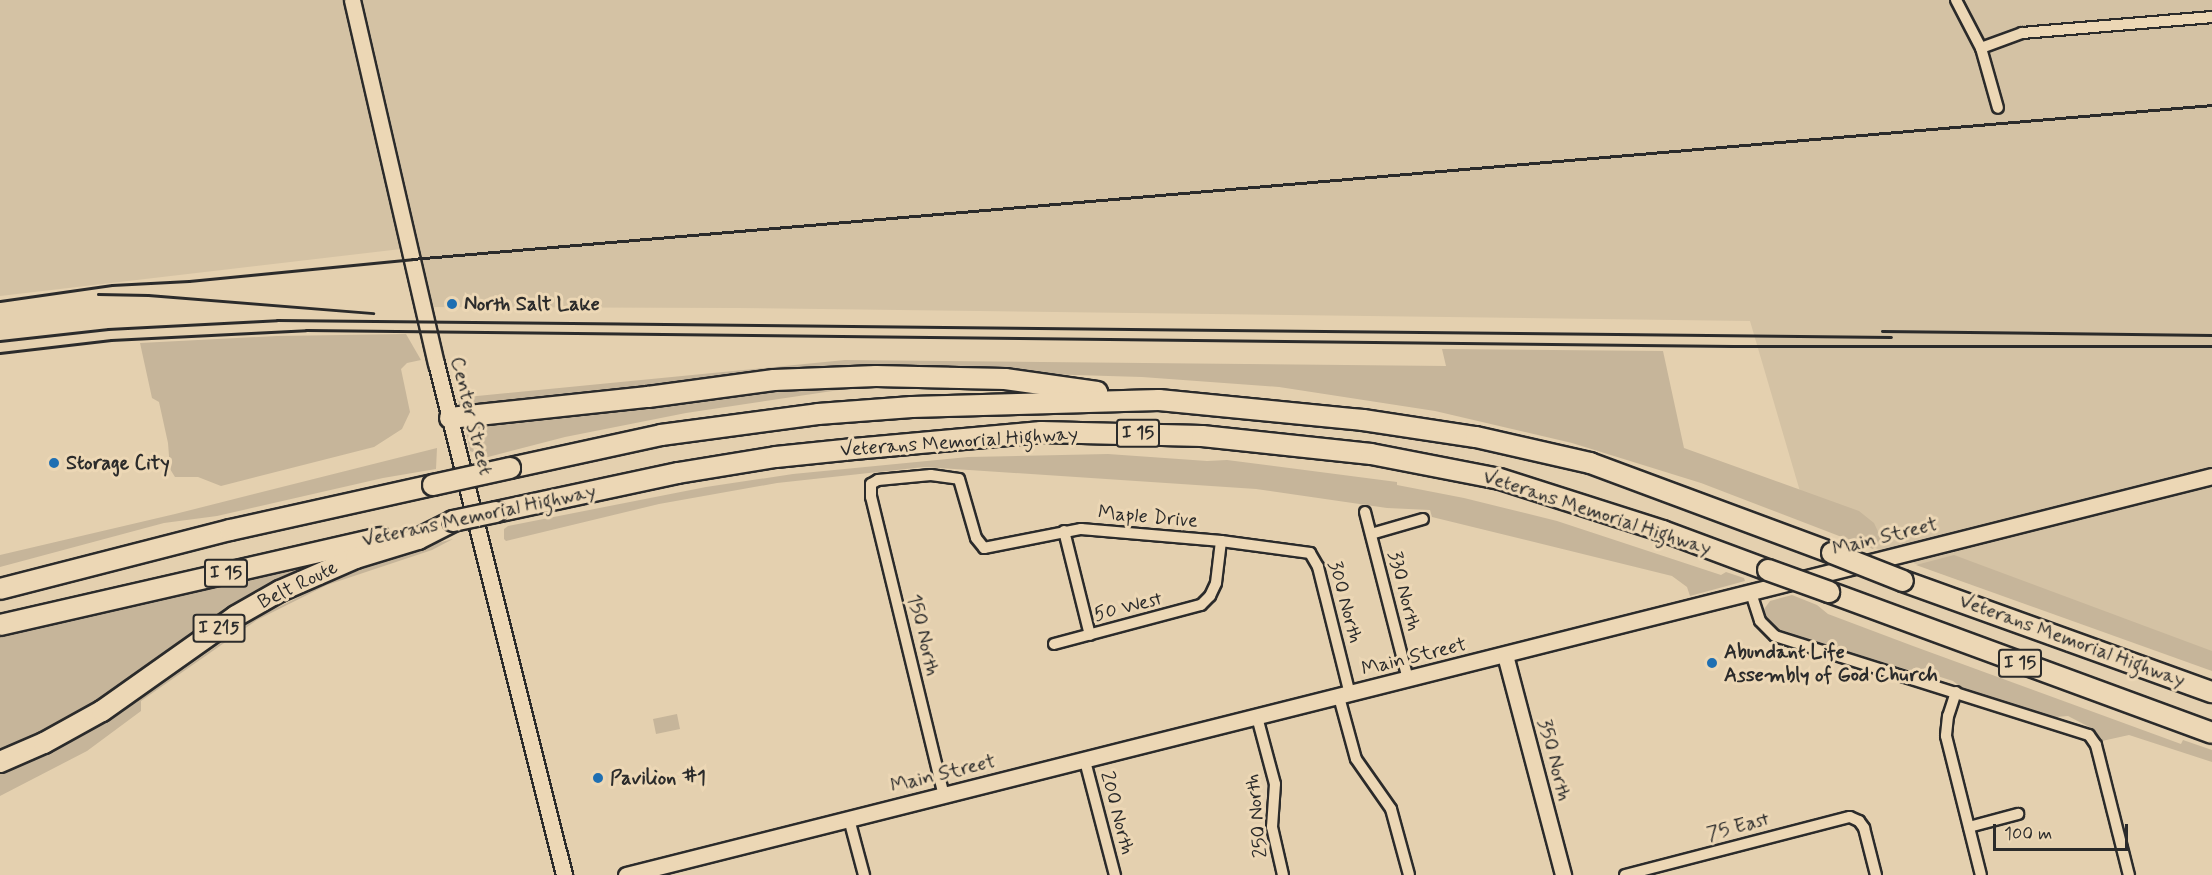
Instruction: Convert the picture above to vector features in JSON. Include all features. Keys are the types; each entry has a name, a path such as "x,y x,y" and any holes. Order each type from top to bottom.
{"highway":[{"path":"450,418 648,397 774,380 876,376 1005,379 1159,400"},
{"name":"Veterans Memorial Highway","path":"0,589 230,530 661,435 818,414 912,407 1159,400 1363,420 1488,439 1590,463 1903,581 2212,692"},
{"name":"Veterans Memorial Highway","path":"0,625 453,521 678,473 776,457 1041,432 1202,436 1371,454 1500,479 1663,531 2212,733"},
{"name":"Belt Route","path":"0,762 51,740 102,711 236,616 280,591 356,558 418,539 453,521"}],"street":[{"name":"Center Street","path":"352,0 450,418 564,875"},
{"path":"1956,0 1981,48 1998,108"},
{"path":"1981,48 2022,33 2212,17"},
{"name":"150 North","path":"944,796 871,496 873,483 878,480 923,476 954,477 961,481 976,538 981,547"},
{"name":"Main Street","path":"626,875 1505,656 2212,476"},
{"name":"330 North","path":"1365,512 1408,680"},
{"path":"1371,534 1423,519"},
{"name":"Maple Drive","path":"981,547 991,548 1064,531 1088,529 1221,541 1303,551 1313,555"},
{"path":"1064,531 1090,635"},
{"name":"50 West","path":"1054,644 1194,609 1207,600 1216,583 1221,541"},
{"name":"300 North","path":"1313,555 1318,567 1358,765 1391,809 1409,875"},
{"path":"1751,593 1760,621 1775,636 2081,732 2092,738 2096,745 2129,875"},
{"name":"350 North","path":"1505,656 1563,875"},
{"path":"1956,692 1948,716 1946,736 1981,875"},
{"name":"250 North","path":"1257,717 1275,784 1272,832 1283,875"},
{"name":"200 North","path":"1085,761 1115,875"},
{"path":"1968,826 2018,814"},
{"name":"75 East","path":"1625,875 1845,818 1859,821 1864,828 1876,875"},
{"path":"849,819 864,875"}],"shaded area":[{"path":"0,0 2212,0 2212,670 1926,568 1809,522 1750,321 738,308 414,307 401,249 0,296"},
{"path":"406,334 421,360 407,363 401,369 410,412 402,429 374,447 221,486 198,477 175,477 170,469 168,443 159,402 152,398 140,343 277,336"},
{"path":"1442,349 1663,351 1684,448 1859,511 1874,523 1881,538 1873,549 1701,483 1572,443 1435,411 1279,387 1142,377 1010,373 461,408 457,398 845,360 1446,366"},
{"path":"866,386 686,413 565,437 488,457 470,451 466,431 469,427 544,416 759,391"},
{"path":"437,448 436,469 383,478 217,516 164,523 0,567 0,555"},
{"path":"1108,454 1207,461 1227,460 1397,482 1397,485 1464,498 1557,521 1721,575 1726,572 1744,578 1745,581 1690,596 1687,587 1672,576 1432,517 1430,510 1387,508 1256,489 924,467 777,483 659,504 506,541 504,539 504,529 508,526 706,487 793,474 968,457"},
{"path":"453,539 432,550 327,585 257,620 141,701 141,711 87,751 0,796 0,774 111,720 258,617 336,579 418,548"},
{"path":"1954,555 2212,651 2212,671 1916,565"},
{"path":"322,563 59,726 0,753 0,637"},
{"path":"1792,595 1817,605 1828,614 1913,646 2181,744 2183,740 2212,750 2212,762 2129,735 2102,741 2093,729 2068,716 2055,717 1962,688 1953,681 1928,673 1922,674 1779,631 1768,623 1762,612 1770,601"},
{"path":"677,714 680,729 656,734 653,719"}],"railway":[{"path":"0,301 112,285 189,281 412,259 2212,105"},
{"path":"98,294 148,295 373,313"},
{"path":"0,341 108,329 277,320 1891,337"},
{"path":"0,353 111,340 306,330 1733,346 2212,346"},
{"path":"1882,331 2212,335"}],"place":[{"name":"North Salt Lake","path":"452,304"},
{"name":"Storage City","path":"54,463"},
{"name":"Abundant Life Assembly of God Church","path":"1712,663"},
{"name":"Pavilion #1","path":"598,778"}]}
